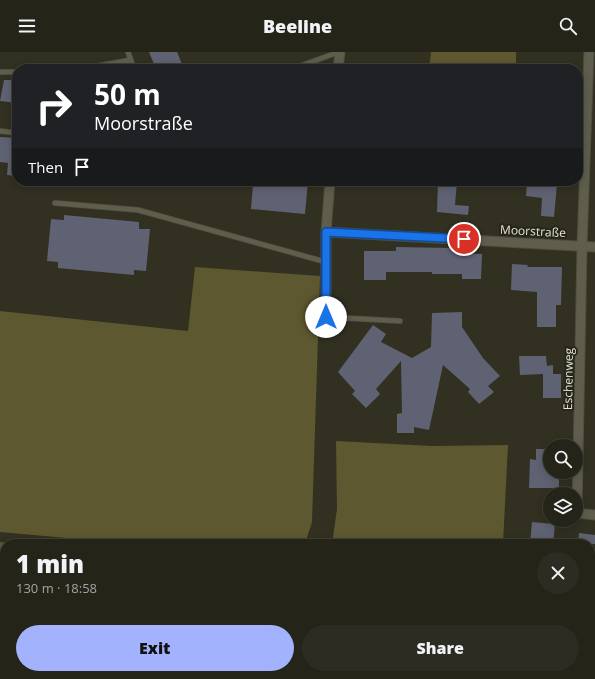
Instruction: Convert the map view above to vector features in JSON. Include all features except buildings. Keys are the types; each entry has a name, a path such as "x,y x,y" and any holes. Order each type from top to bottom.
{"street":[{"path":"338,64 339,52"},
{"name":"Eschenweg","path":"590,52 582,246 577,513 595,515"},
{"path":"326,317 326,232 330,186"},
{"name":"Moorstraße","path":"326,232 595,247"}],"lane":[{"path":"128,52 132,64"},
{"path":"306,64 339,52"},
{"path":"108,64 131,60"},
{"path":"0,72 12,72"},
{"path":"0,131 12,132"},
{"path":"55,203 138,210 326,262"},
{"path":"326,317 400,321"}],"shaded area":[{"path":"431,52 516,52 516,64 430,64"},
{"path":"195,267 320,276 312,522 307,539 78,539 0,532 0,311 188,331"},
{"path":"336,441 432,446 508,445 503,539 333,539 337,509"}],"route":[{"path":"326,317 326,232 464,239"}]}
